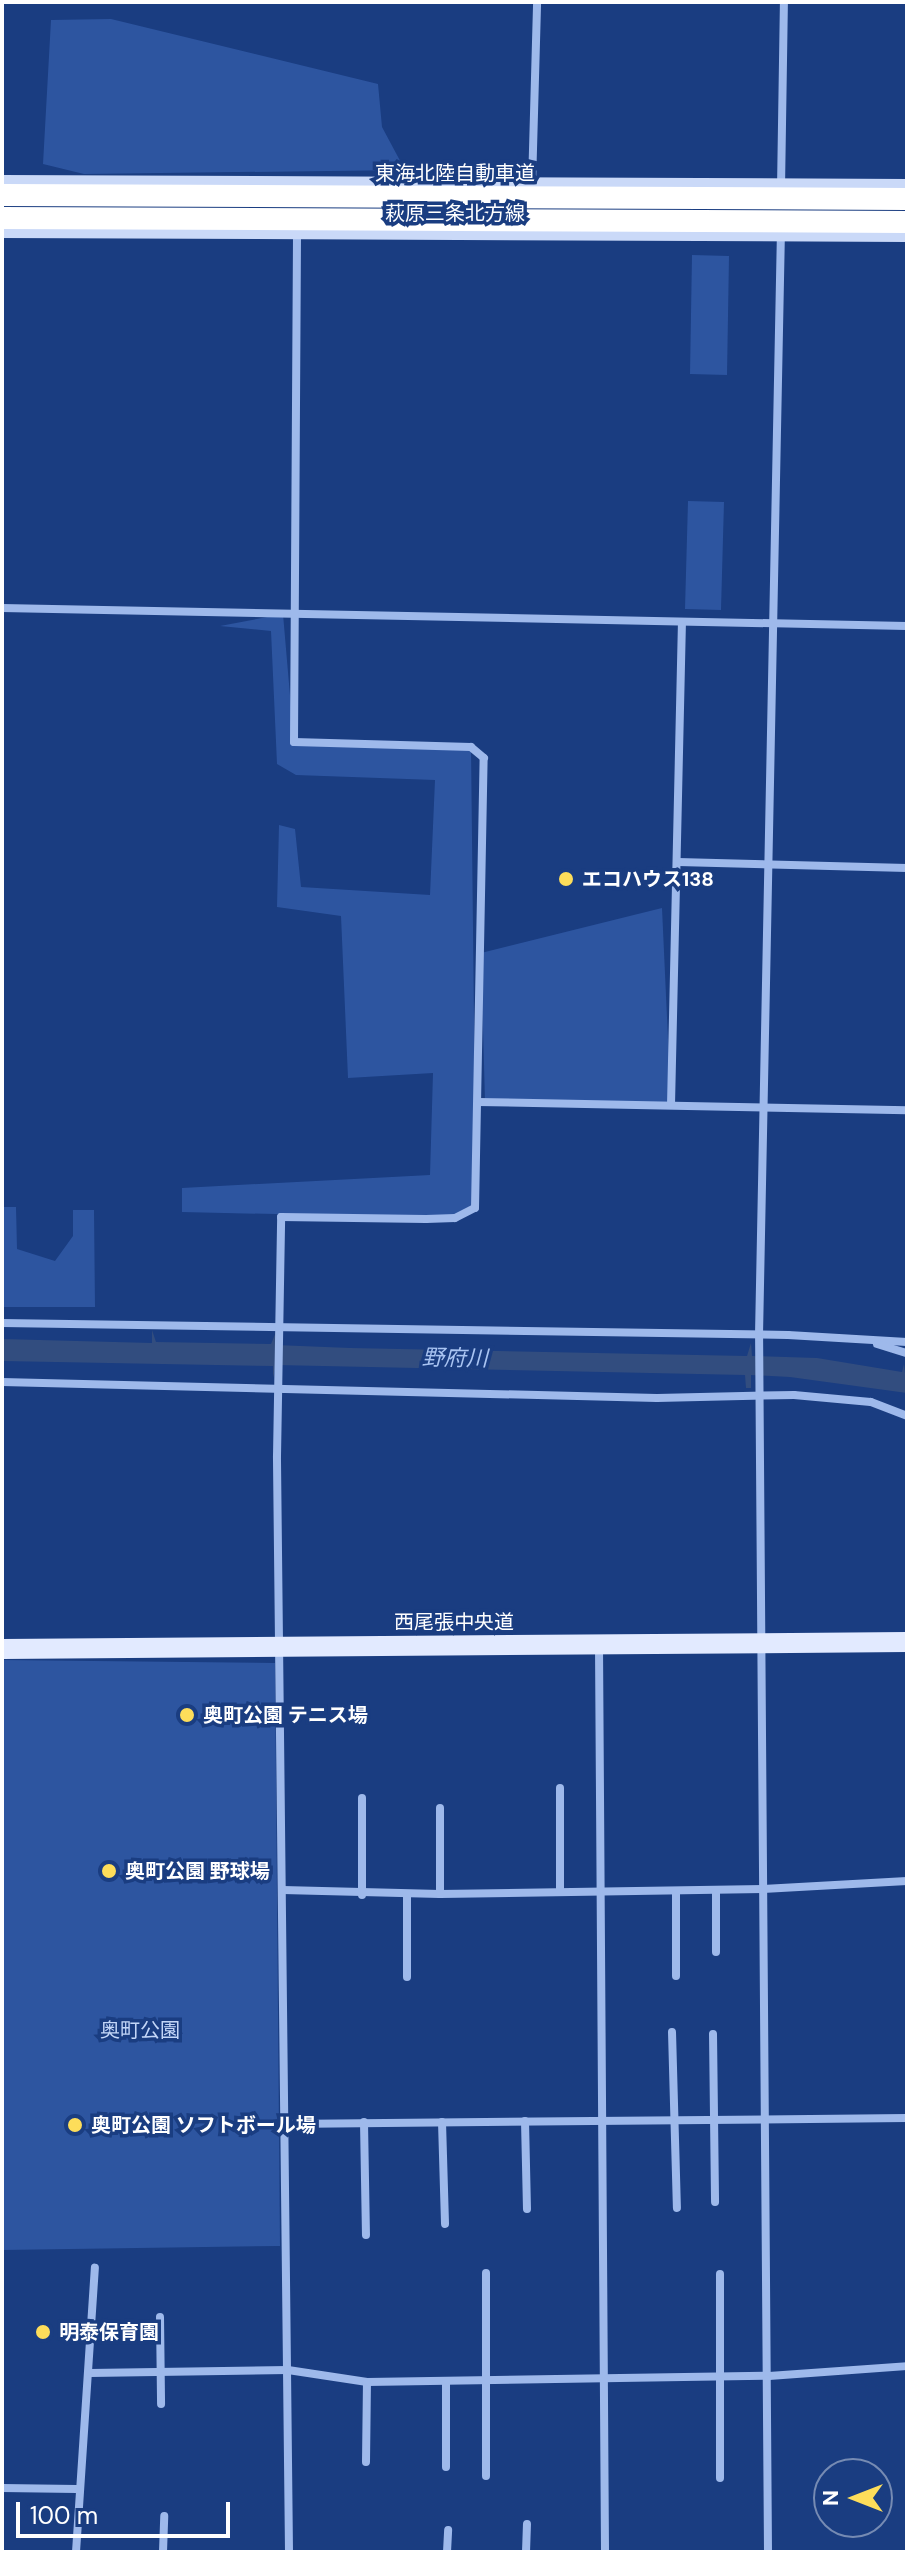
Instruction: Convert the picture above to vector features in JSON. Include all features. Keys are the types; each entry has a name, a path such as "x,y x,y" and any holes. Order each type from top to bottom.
{"highway":[{"name":"東海北陸自動車道","path":"2,195 907,199"},
{"path":"2,218 907,222"}],"main road":[{"name":"萩原三条北方線","path":"2,183 907,187"},
{"name":"萩原三条北方線","path":"2,230 907,234"},
{"name":"西尾張中央道","path":"2,1649 907,1642"}],"street":[{"path":"532,185 537,2"},
{"path":"768,2552 769,2376 761,2123 763,1889 759,1335 766,1107 784,2"},
{"path":"289,2552 283,1647 277,1388 281,1217 455,1218 475,1208 484,758 471,747 294,742 297,232"},
{"path":"2,608 907,626"},
{"path":"671,1105 682,622"},
{"path":"678,862 907,868"},
{"path":"478,1102 907,1110"},
{"path":"2,1323 759,1335 907,1342"},
{"path":"859,1339 907,1353"},
{"path":"2,1382 657,1398 760,1395 843,1398 907,1416"},
{"path":"599,1646 603,1892 601,2121 607,2379 605,2552"},
{"path":"560,1788 560,1892"},
{"path":"362,1798 362,1895"},
{"path":"440,1808 440,1894"},
{"path":"283,1890 362,1895 676,1891 907,1881"},
{"path":"716,1890 716,1952"},
{"path":"676,1891 676,1976"},
{"path":"407,1894 407,1977"},
{"path":"672,2032 672,2120 677,2208"},
{"path":"713,2034 715,2202"},
{"path":"285,2124 672,2120 761,2123 907,2118"},
{"path":"525,2121 527,2209"},
{"path":"364,2122 366,2235"},
{"path":"442,2122 445,2224"},
{"path":"76,2552 77,2489 90,2373 95,2268"},
{"path":"486,2273 486,2476"},
{"path":"720,2274 720,2478"},
{"path":"160,2317 161,2404"},
{"path":"90,2373 288,2370 367,2382 769,2376 907,2366"},
{"path":"446,2381 446,2467"},
{"path":"366,2462 367,2382"},
{"path":"2,2488 77,2489"},
{"path":"163,2552 164,2516"},
{"path":"526,2552 527,2524"},
{"path":"447,2552 448,2530"}],"green space":[{"path":"111,19 378,84 382,127 405,170 84,174 43,164 51,20"},
{"path":"692,255 729,256 727,375 690,374"},
{"path":"688,501 724,502 721,610 685,609"},
{"path":"283,614 294,742 471,747 476,1202 455,1218 182,1212 182,1188 430,1175 433,1073 348,1078 341,916 277,907 279,825 295,829 301,887 430,895 435,780 296,775 277,764 271,631 220,626"},
{"path":"662,908 671,1105 485,1102 481,953"},
{"path":"2,1207 16,1207 17,1249 55,1261 73,1236 73,1210 94,1210 95,1307 2,1307"},
{"name":"奥町公園","path":"2,1660 275,1663 280,2246 2,2250"}],"water":[{"name":"野府川","path":"152,1330 156,1342 271,1344 276,1332 276,1345 350,1348 747,1356 751,1343 752,1356 817,1358 902,1372 904,1364 907,1393 790,1377 751,1375 751,1388 746,1388 745,1375 276,1365 273,1378 273,1366 2,1361 2,1339 152,1343"}],"place":[{"name":"エコハウス138","path":"566,879"},
{"name":"奥町公園 テニス場","path":"187,1715"},
{"name":"奥町公園 野球場","path":"109,1871"},
{"name":"奥町公園 ソフトボール場","path":"75,2125"},
{"name":"明泰保育園","path":"43,2332"}]}
